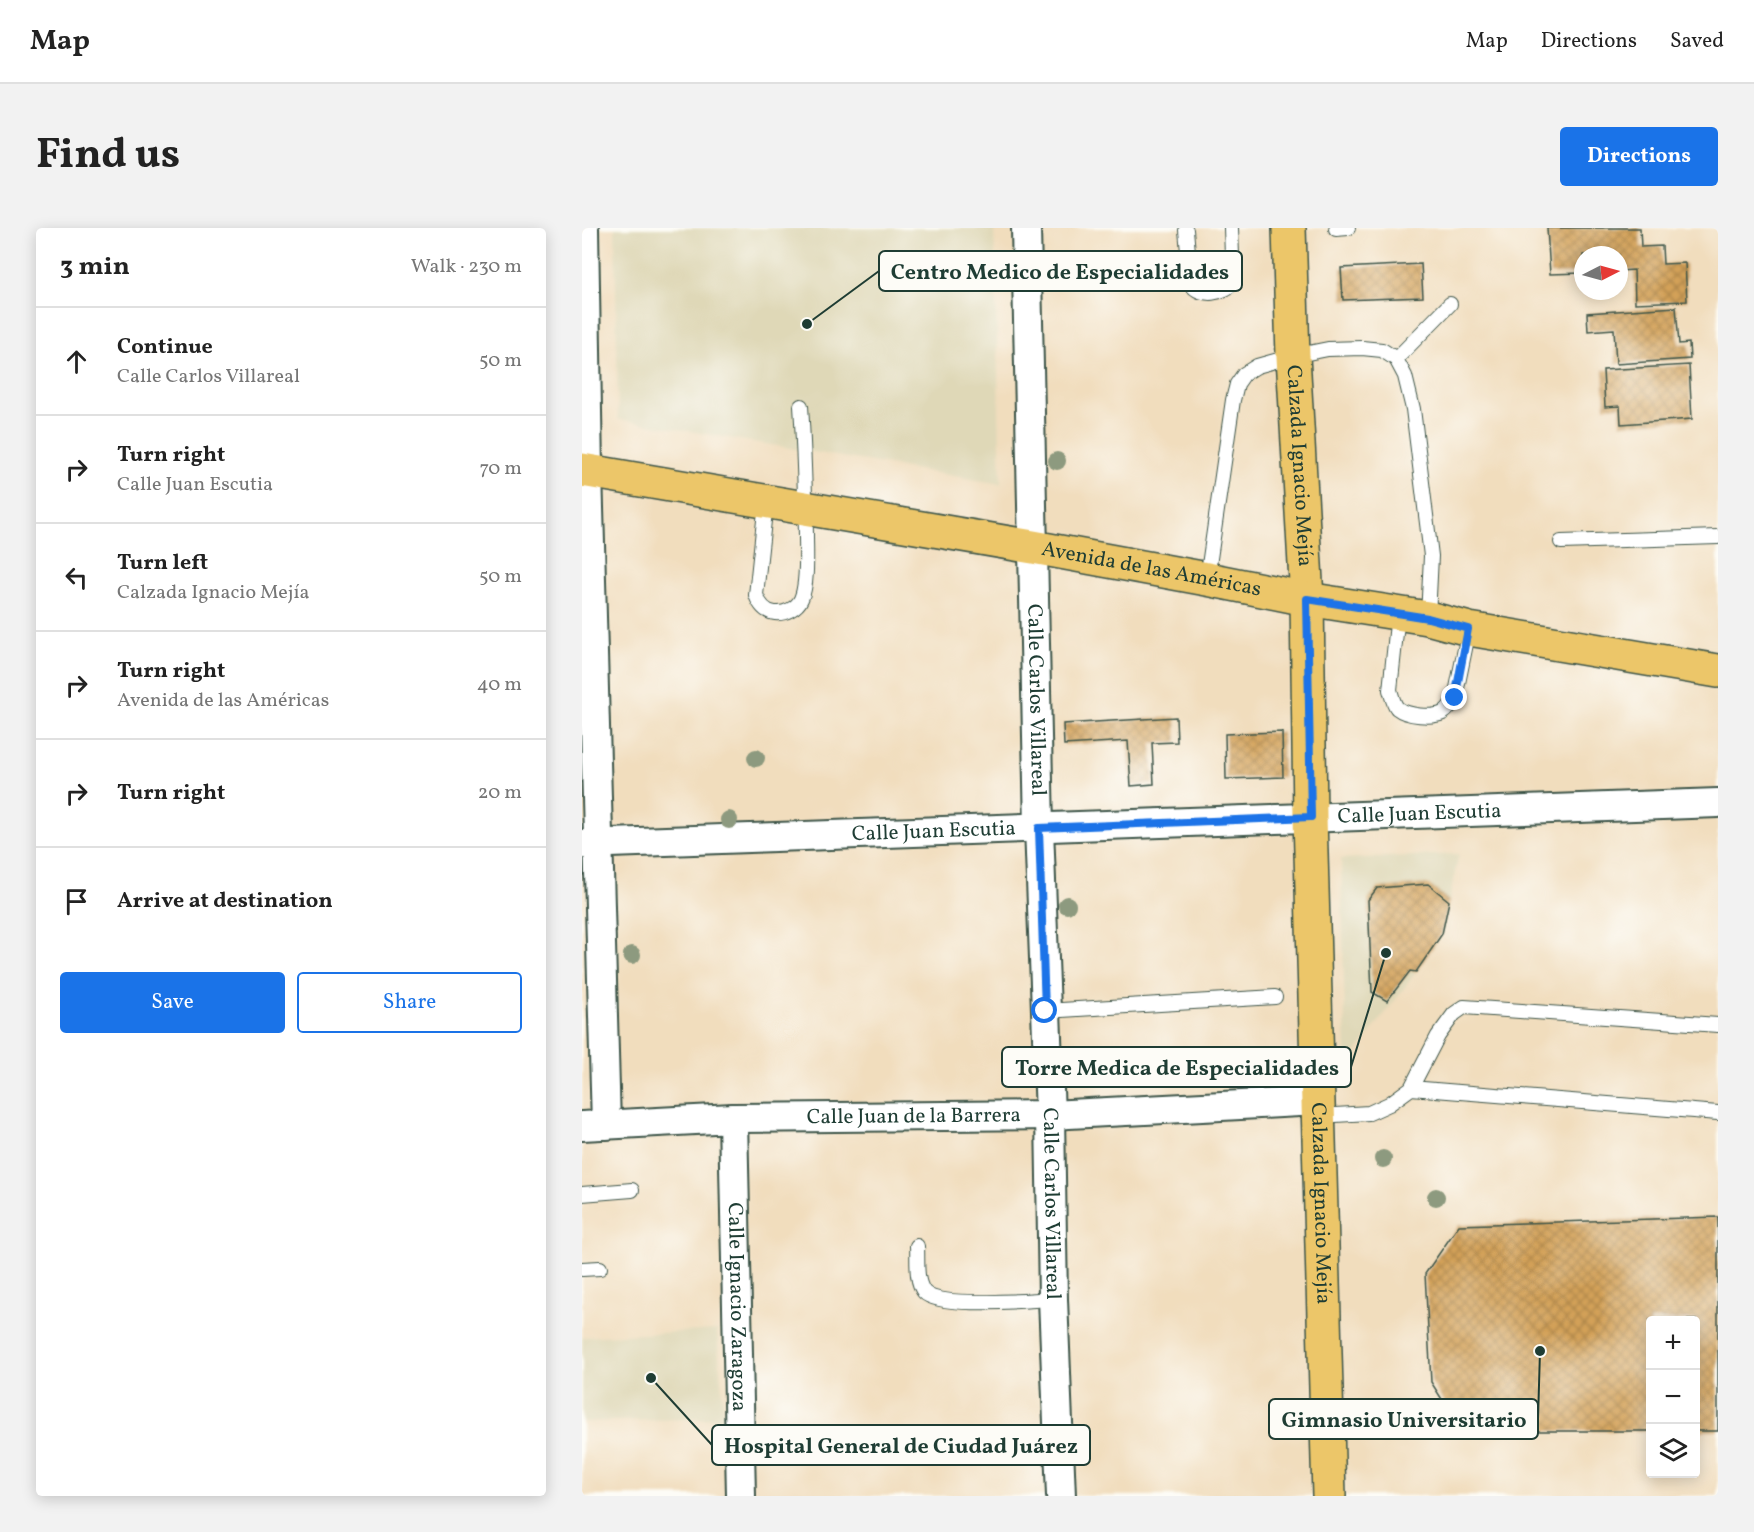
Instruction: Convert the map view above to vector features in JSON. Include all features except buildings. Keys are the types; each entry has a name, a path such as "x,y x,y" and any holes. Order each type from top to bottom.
{"main road":[{"name":"Calzada Ignacio Mejía","path":"1289,228 1293,356 1307,599 1329,1496"},
{"name":"Avenida de las Américas","path":"585,470 1033,547 1307,599 1413,616 1468,629 1718,671"}],"street":[{"path":"584,228 594,1125"},
{"name":"Calle Carlos Villareal","path":"1026,228 1039,828 1061,1496"},
{"name":"Calle Juan Escutia","path":"590,843 1718,803"},
{"name":"Calle Juan de la Barrera","path":"594,1125 733,1118 1050,1115 1318,1109"},
{"name":"Calle Ignacio Zaragoza","path":"733,1118 741,1496"}],"lane":[{"path":"1186,230 1191,284 1195,290 1209,292 1225,290 1233,282 1231,228"},
{"path":"1396,359 1450,303"},
{"path":"1207,579 1233,399 1244,374 1257,366 1328,349 1362,348 1382,351 1396,359 1405,376 1413,410 1431,556 1390,690 1393,702 1398,708 1424,715 1446,711 1455,698 1468,629"},
{"path":"766,502 756,595 760,606 774,613 790,610 798,605 803,594 806,558 805,462 801,406"},
{"path":"1561,542 1718,537"},
{"path":"1045,1011 1275,997"},
{"path":"1318,1109 1370,1113 1389,1104 1411,1088 1438,1036 1454,1014 1464,1007 1718,1025"},
{"path":"1411,1088 1718,1113"},
{"path":"582,1194 632,1190"},
{"path":"917,1246 919,1282 926,1293 938,1299 963,1302 1053,1299"},
{"path":"582,1269 600,1268"}],"shaded area":[{"path":"615,228 994,228 1001,484 618,419"},
{"path":"1459,854 1442,934 1349,1062 1346,1062 1341,859"},
{"path":"717,1330 724,1418 582,1422 582,1337"}],"place":[{"name":"Centro Medico de Especialidades","path":"807,324"},
{"name":"Torre Medica de Especialidades","path":"1386,953"},
{"name":"Gimnasio Universitario","path":"1540,1351"},
{"name":"Hospital General de Ciudad Juárez","path":"651,1378"}],"route":[{"path":"1045,1011 1039,828 1311,817 1307,599 1428,618 1468,629 1455,698"}]}
